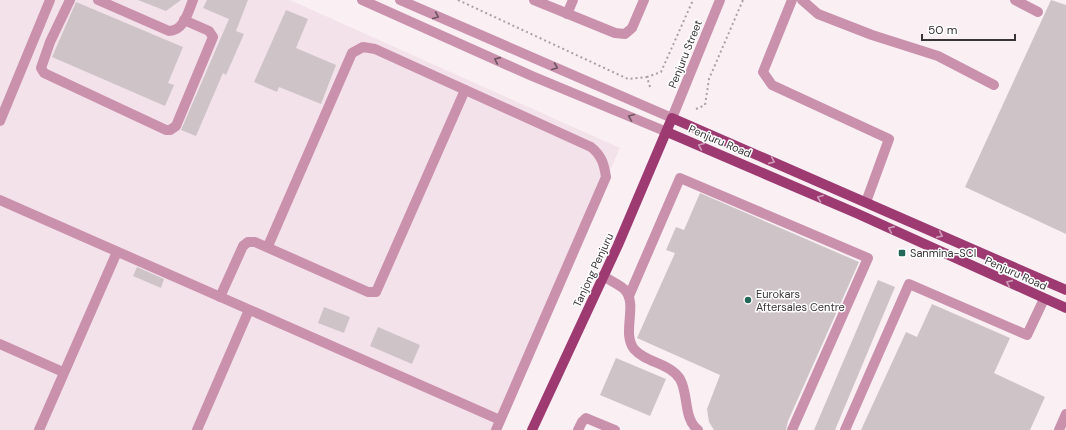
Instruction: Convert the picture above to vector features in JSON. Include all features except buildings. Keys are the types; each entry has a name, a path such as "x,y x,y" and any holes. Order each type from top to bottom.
{"main road":[{"name":"Tanjong Penjuru","path":"532,430 603,276 672,118"},
{"name":"Penjuru Road","path":"672,118 1066,290"},
{"name":"Penjuru Road","path":"667,132 856,213 1066,308"}],"street":[{"path":"0,121 50,0"},
{"path":"70,0 44,57 41,68 44,73 166,130 170,130 176,126 213,37 209,31 184,20"},
{"path":"98,0 169,30 177,30 184,20 193,0"},
{"name":"Penjuru Road","path":"362,0 532,76 667,132"},
{"name":"Penjuru Road","path":"400,0 672,118"},
{"path":"534,0 615,33 625,34 632,28 644,0"},
{"path":"567,14 573,0"},
{"name":"Penjuru Street","path":"672,118 720,0"},
{"path":"792,0 764,72 772,85 889,139 866,202"},
{"path":"802,0 818,14 872,36 938,56 994,85"},
{"path":"1015,0 1038,12"},
{"path":"268,246 352,52 356,49 368,46 592,147 600,154 606,177 496,430"},
{"path":"220,297 244,246 248,242 255,242 268,246 368,292 376,292 465,90"},
{"path":"698,430 691,423 680,380 674,372 643,356 631,344 629,333 629,296 680,178 868,258 792,430"},
{"path":"0,200 500,420"},
{"path":"39,430 63,372 117,252"},
{"path":"603,276 624,290 629,296"},
{"path":"846,430 909,284 1027,336 1044,299"},
{"path":"197,430 249,310"},
{"path":"0,344 63,372"},
{"path":"1059,430 1066,414"},
{"path":"578,430 586,418 615,430"}],"path":[{"path":"458,0 628,79 647,77 661,72 693,0"},
{"path":"696,109 705,105 709,79 743,0"},
{"path":"647,77 650,87"}],"shaded area":[{"path":"0,0 290,0 620,148 495,430 0,430"}],"place":[{"name":"Sanmina-SCI","path":"902,253"},
{"name":"Eurokars Aftersales Centre","path":"748,300"}]}
